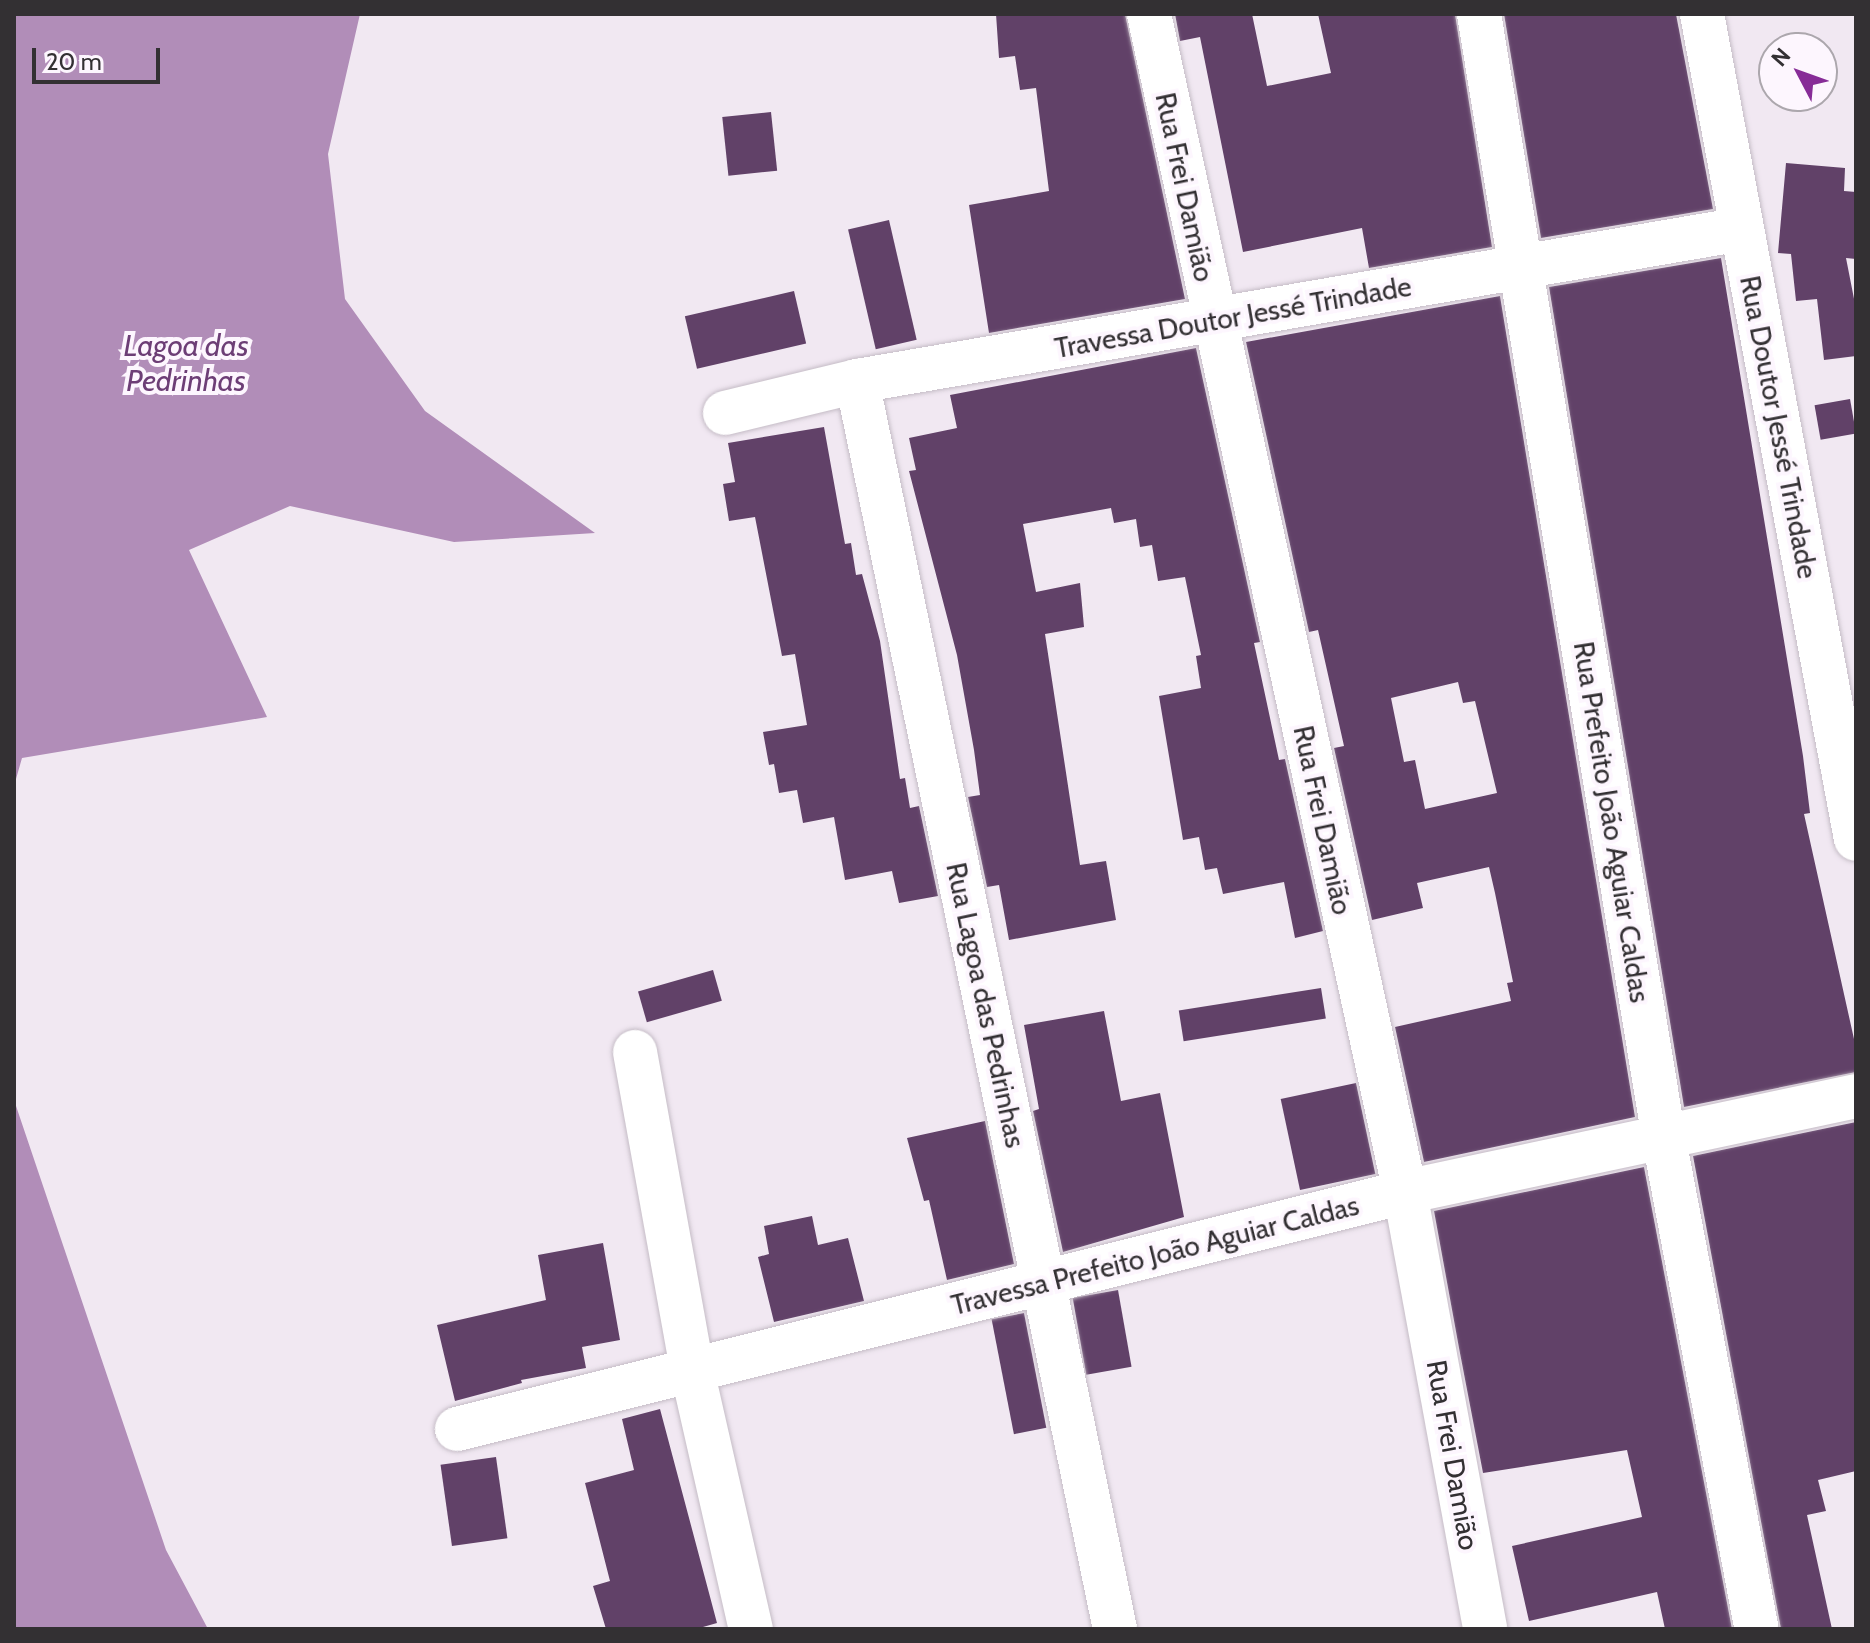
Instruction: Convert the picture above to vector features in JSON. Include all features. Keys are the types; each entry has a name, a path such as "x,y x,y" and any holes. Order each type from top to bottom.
{"street":[{"name":"Rua Frei Damião","path":"1149,14 1212,321 1405,1192 1485,1629"},
{"name":"Rua Prefeito João Aguiar Caldas","path":"1479,14 1664,1139 1757,1629"},
{"name":"Rua Doutor Jessé Trindade","path":"1702,14 1856,839"},
{"name":"Travessa Doutor Jessé Trindade","path":"725,413 857,381 1742,229"},
{"name":"Rua Lagoa das Pedrinhas","path":"857,381 1115,1629"},
{"path":"635,1052 692,1370 751,1629"},
{"name":"Travessa Prefeito João Aguiar Caldas","path":"457,1429 1405,1192 1856,1096"}],"water":[{"name":"Lagoa das Pedrinhas","path":"14,14 360,14 328,154 345,299 425,411 595,533 454,542 290,506 189,550 267,717 22,758 14,786"},
{"path":"14,1100 166,1550 208,1629 14,1629"}],"building":[{"path":"996,14 1125,14 1185,299 989,333 969,205 1049,191 1036,88 1020,90 1015,56 999,58"},
{"path":"1175,14 1252,14 1267,86 1331,73 1318,14 1455,14 1492,247 1369,268 1362,228 1243,252 1200,37 1180,41"},
{"path":"1504,14 1676,14 1713,209 1541,238"},
{"path":"771,112 777,171 728,176 722,117"},
{"path":"1786,163 1845,168 1844,191 1856,192 1856,259 1846,258 1856,309 1856,356 1824,360 1817,299 1796,301 1791,254 1778,253"},
{"path":"889,220 917,340 876,349 848,229"},
{"path":"1721,258 1803,756 1810,813 1804,814 1856,1048 1856,1072 1684,1107 1549,287"},
{"path":"794,291 806,344 697,369 685,316"},
{"path":"1500,296 1635,1117 1424,1162 1395,1027 1511,1001 1507,983 1513,982 1495,893 1489,867 1417,883 1423,908 1372,920 1334,748 1344,746 1318,630 1309,632 1246,342","holes":["1458,682 1463,703 1475,701 1497,793 1425,809 1415,760 1404,762 1391,698"]},
{"path":"1196,348 1260,642 1254,643 1279,760 1285,759 1323,931 1295,938 1284,882 1223,894 1217,868 1205,870 1199,837 1183,840 1159,696 1201,688 1196,656 1201,655 1185,577 1158,581 1152,545 1140,547 1136,519 1114,523 1111,508 1023,524 1036,592 1080,583 1084,627 1045,634 1080,865 1106,861 1116,920 1009,940 999,885 987,887 968,797 980,795 974,750 957,655 909,471 916,470 909,438 957,428 950,395"},
{"path":"1850,399 1856,433 1821,440 1815,405"},
{"path":"824,427 845,544 851,543 856,575 862,574 880,641 900,779 905,778 910,808 919,806 938,896 899,903 892,871 845,880 834,817 803,823 797,790 779,793 774,764 769,765 763,732 807,725 795,654 782,656 755,517 729,521 723,484 735,482 728,443"},
{"path":"713,970 722,1001 647,1022 638,991"},
{"path":"1321,988 1326,1019 1184,1041 1179,1011"},
{"path":"1104,1011 1121,1101 1160,1093 1184,1217 1063,1252 1033,1111 1039,1109 1024,1025"},
{"path":"1356,1083 1375,1174 1300,1190 1281,1099"},
{"path":"985,1121 1014,1264 947,1280 929,1200 924,1201 907,1138"},
{"path":"1856,1122 1856,1471 1818,1480 1826,1511 1807,1515 1832,1629 1781,1629 1693,1156"},
{"path":"1644,1167 1732,1629 1665,1629 1657,1592 1529,1621 1512,1546 1642,1517 1627,1450 1483,1473 1459,1348 1434,1211"},
{"path":"812,1216 818,1245 848,1238 864,1301 774,1322 758,1257 769,1254 764,1226"},
{"path":"603,1243 620,1340 582,1347 586,1368 521,1380 522,1383 455,1401 437,1325 546,1300 538,1255"},
{"path":"1118,1290 1132,1367 1086,1375 1073,1298"},
{"path":"1024,1313 1046,1428 1014,1434 992,1319"},
{"path":"660,1409 717,1623 696,1629 606,1629 593,1586 610,1581 585,1483 634,1470 622,1419"},
{"path":"496,1457 507,1538 452,1546 441,1465"}]}
